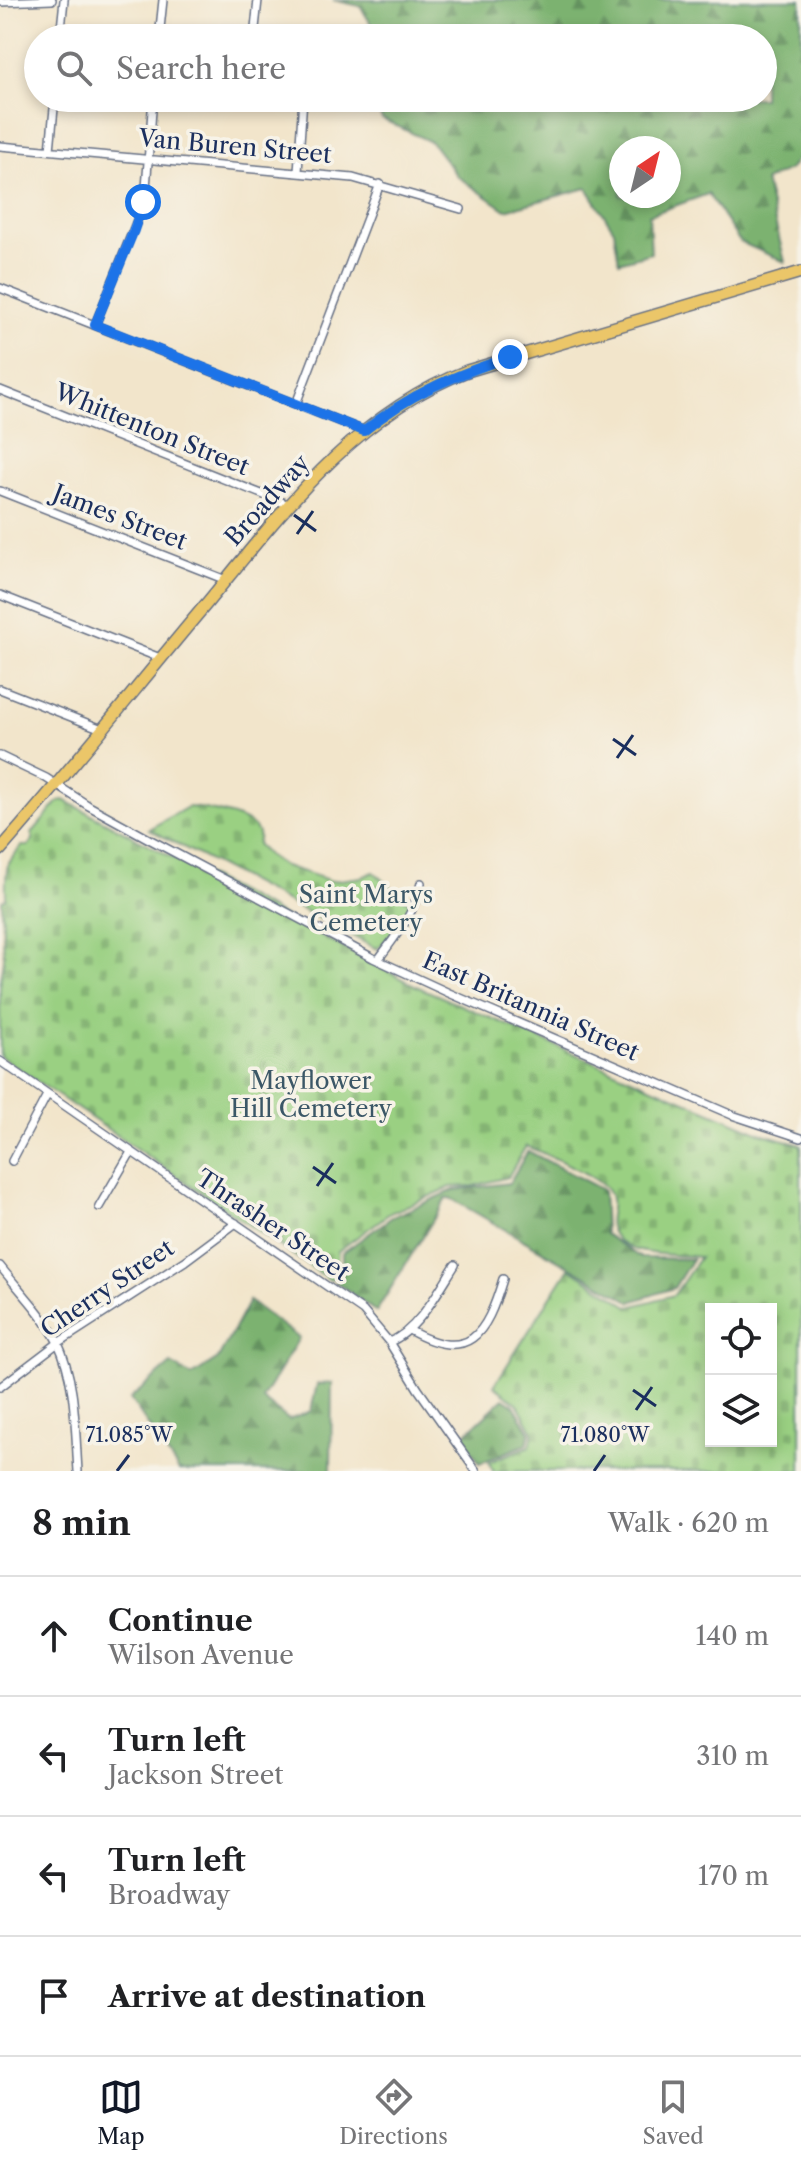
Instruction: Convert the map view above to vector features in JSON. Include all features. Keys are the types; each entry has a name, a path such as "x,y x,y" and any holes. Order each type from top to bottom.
{"main road":[{"name":"Broadway","path":"0,850 289,505 364,431 411,398 467,371 801,272"}],"street":[{"path":"0,2 52,0"},
{"path":"61,24 64,0"},
{"path":"160,24 163,0"},
{"path":"255,24 258,0"},
{"path":"50,150 54,112"},
{"path":"95,325 142,208 152,112"},
{"path":"298,172 302,112"},
{"name":"Van Buren Street","path":"0,146 353,178 461,209"},
{"path":"296,404 380,184"},
{"path":"0,288 364,431"},
{"name":"Whittenton Street","path":"0,390 289,505"},
{"name":"James Street","path":"0,491 226,580"},
{"path":"0,595 160,658"},
{"path":"0,689 102,729"},
{"name":"East Britannia Street","path":"0,756 378,960 732,1115 801,1138"},
{"path":"378,960 410,916 421,883"},
{"name":"Thrasher Street","path":"0,1061 356,1306 389,1342 476,1471"},
{"path":"12,1161 47,1095"},
{"path":"99,1207 131,1152"},
{"name":"Cherry Street","path":"0,1387 58,1343 185,1261 236,1223"},
{"path":"389,1342 401,1338 409,1330 455,1265"},
{"path":"0,1266 58,1343 70,1380 78,1471"},
{"path":"409,1330 435,1343 452,1345 465,1341 485,1325 503,1279"}],"green space":[{"path":"333,0 801,0 801,153 790,169 765,181 785,262 740,242 708,194 681,204 681,136 609,136 609,208 669,208 649,215 651,253 619,262 614,230 587,188 506,210 457,176 431,142 382,119 378,112 777,112 777,24 371,24 360,6"},
{"name":"Mayflower Hill Cemetery","path":"64,800 416,986 760,1133 801,1145 801,1471 493,1471 489,1462 530,1446 533,1432 517,1403 494,1386 569,1268 630,1307 674,1295 700,1257 649,1253 624,1245 615,1238 610,1227 611,1200 603,1185 526,1146 508,1177 473,1186 451,1187 390,1213 338,1251 336,1274 330,1280 0,1056 0,986 4,960 2,901 6,898 7,869 11,859 22,846 28,846 33,840 32,833 59,801"},
{"name":"Saint Marys Cemetery","path":"188,807 245,821 258,833 257,844 284,866 332,881 374,872 413,906 404,922 377,949 149,829"},
{"path":"528,1151 603,1190 605,1234 641,1258 692,1259 674,1288 631,1302 450,1198 446,1199 376,1312 335,1281 342,1277 342,1253 392,1217 454,1190 509,1183"},
{"path":"249,1301 299,1338 262,1399 289,1420 311,1411 317,1384 332,1383 331,1471 179,1471 130,1399 171,1364 192,1376 218,1359"},
{"path":"504,1398 513,1404 530,1432 527,1444 480,1463 462,1437"}],"route":[{"path":"143,202 95,325 364,431 400,404 443,381 510,357"}]}
